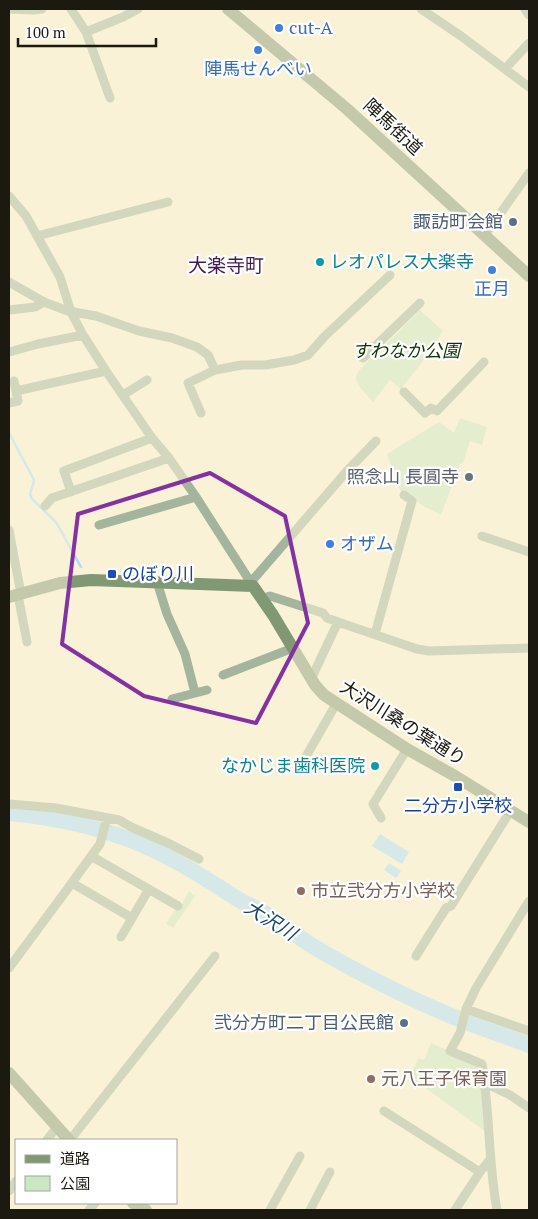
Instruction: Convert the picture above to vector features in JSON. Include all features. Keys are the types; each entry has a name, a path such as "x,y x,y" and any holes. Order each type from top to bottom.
{"street":[{"path":"10,9 42,9"},
{"path":"71,9 86,32 110,98"},
{"path":"86,32 138,9"},
{"name":"陣馬街道","path":"228,9 347,109 529,276"},
{"path":"421,9 461,36 529,87"},
{"path":"525,9 529,14"},
{"path":"506,69 529,43"},
{"path":"485,234 529,175"},
{"path":"9,196 26,216 60,277 71,312 106,371 152,438 169,458 196,497 252,584"},
{"path":"37,236 168,202"},
{"path":"201,413 188,383 215,370 242,365 294,360 308,355 325,336 390,275"},
{"path":"9,282 44,302 68,312 96,316 139,331 172,338 197,347 208,354 215,370"},
{"path":"9,310 35,307 44,302"},
{"path":"362,358 420,303"},
{"path":"9,352 84,335"},
{"path":"404,392 425,413 431,408 436,411 484,362"},
{"path":"9,403 18,401 15,386 106,371"},
{"path":"122,395 146,380"},
{"path":"71,492 64,471 152,438"},
{"path":"252,584 347,471 376,441"},
{"path":"45,506 52,498 169,458"},
{"path":"375,634 412,501 404,495"},
{"path":"99,525 196,497"},
{"path":"9,530 16,596 27,642"},
{"path":"482,536 529,552"},
{"path":"16,596 70,581 252,584"},
{"path":"156,582 167,614 185,654 195,693"},
{"name":"大沢川桑の葉通り","path":"252,584 312,680 324,695 407,749 529,822"},
{"path":"262,599 270,596 324,613 327,618 417,649 429,651 529,648"},
{"path":"312,680 338,622"},
{"path":"223,675 293,648"},
{"path":"172,699 207,690"},
{"path":"304,760 336,704"},
{"path":"381,818 373,804 407,749"},
{"path":"9,804 56,808 106,820 118,820 199,859"},
{"path":"416,956 446,908 451,906 511,810"},
{"path":"9,968 100,844 106,820"},
{"path":"91,856 178,906"},
{"path":"72,883 132,918"},
{"path":"121,937 148,889"},
{"path":"497,1210 482,1064 450,1051 460,1033 465,1011 476,988 529,901"},
{"path":"70,1139 216,956"},
{"path":"465,1011 529,1031"},
{"path":"9,1073 68,1139"},
{"path":"485,1083 510,1095 529,1108"},
{"path":"384,1111 480,1172"},
{"path":"48,1139 56,1127"},
{"path":"270,1210 300,1156"},
{"path":"456,1210 491,1158"},
{"path":"310,1210 330,1172"},
{"path":"135,1204 146,1210"}],"highlighted area":[{"path":"210,473 285,516 308,623 256,723 144,696 62,644 78,514"}],"green space":[{"name":"すわなか公園","path":"420,310 443,331 427,356 401,389 390,380 373,402 357,382 357,373 375,354 380,358 385,352 381,349"},
{"path":"460,418 487,427 482,445 470,441 463,463 460,464 441,515 400,490 387,454 439,422 454,433"},
{"path":"189,891 195,896 173,928 166,924 179,903 182,904"},
{"path":"431,1043 482,1064 489,1134 410,1075 419,1058 424,1060"}],"water":[{"path":"380,834 409,852 402,864 372,846"},
{"path":"389,863 401,871 396,878 384,870"}],"waterway":[{"path":"9,433 33,478 34,481 30,494 32,499 56,522 81,567"},
{"name":"大沢川","path":"9,813 43,817 76,824 141,844 190,869 343,964 414,1000 529,1045"},
{"name":"大沢川","path":"469,1023 470,1019"}],"place":[{"name":"cut-A","path":"279,28"},
{"name":"陣馬せんべい","path":"258,50"},
{"name":"諏訪町会館","path":"513,222"},
{"name":"レオパレス大楽寺","path":"320,262"},
{"name":"正月","path":"492,270"},
{"name":"照念山 長圓寺","path":"469,477"},
{"name":"オザム","path":"330,544"},
{"name":"のぼり川","path":"112,574"},
{"name":"なかじま歯科医院","path":"375,766"},
{"name":"二分方小学校","path":"458,787"},
{"name":"市立弐分方小学校","path":"301,891"},
{"name":"弐分方町二丁目公民館","path":"404,1023"},
{"name":"元八王子保育園","path":"371,1079"}],"district":[{"name":"大楽寺町","path":"226,265"}]}
